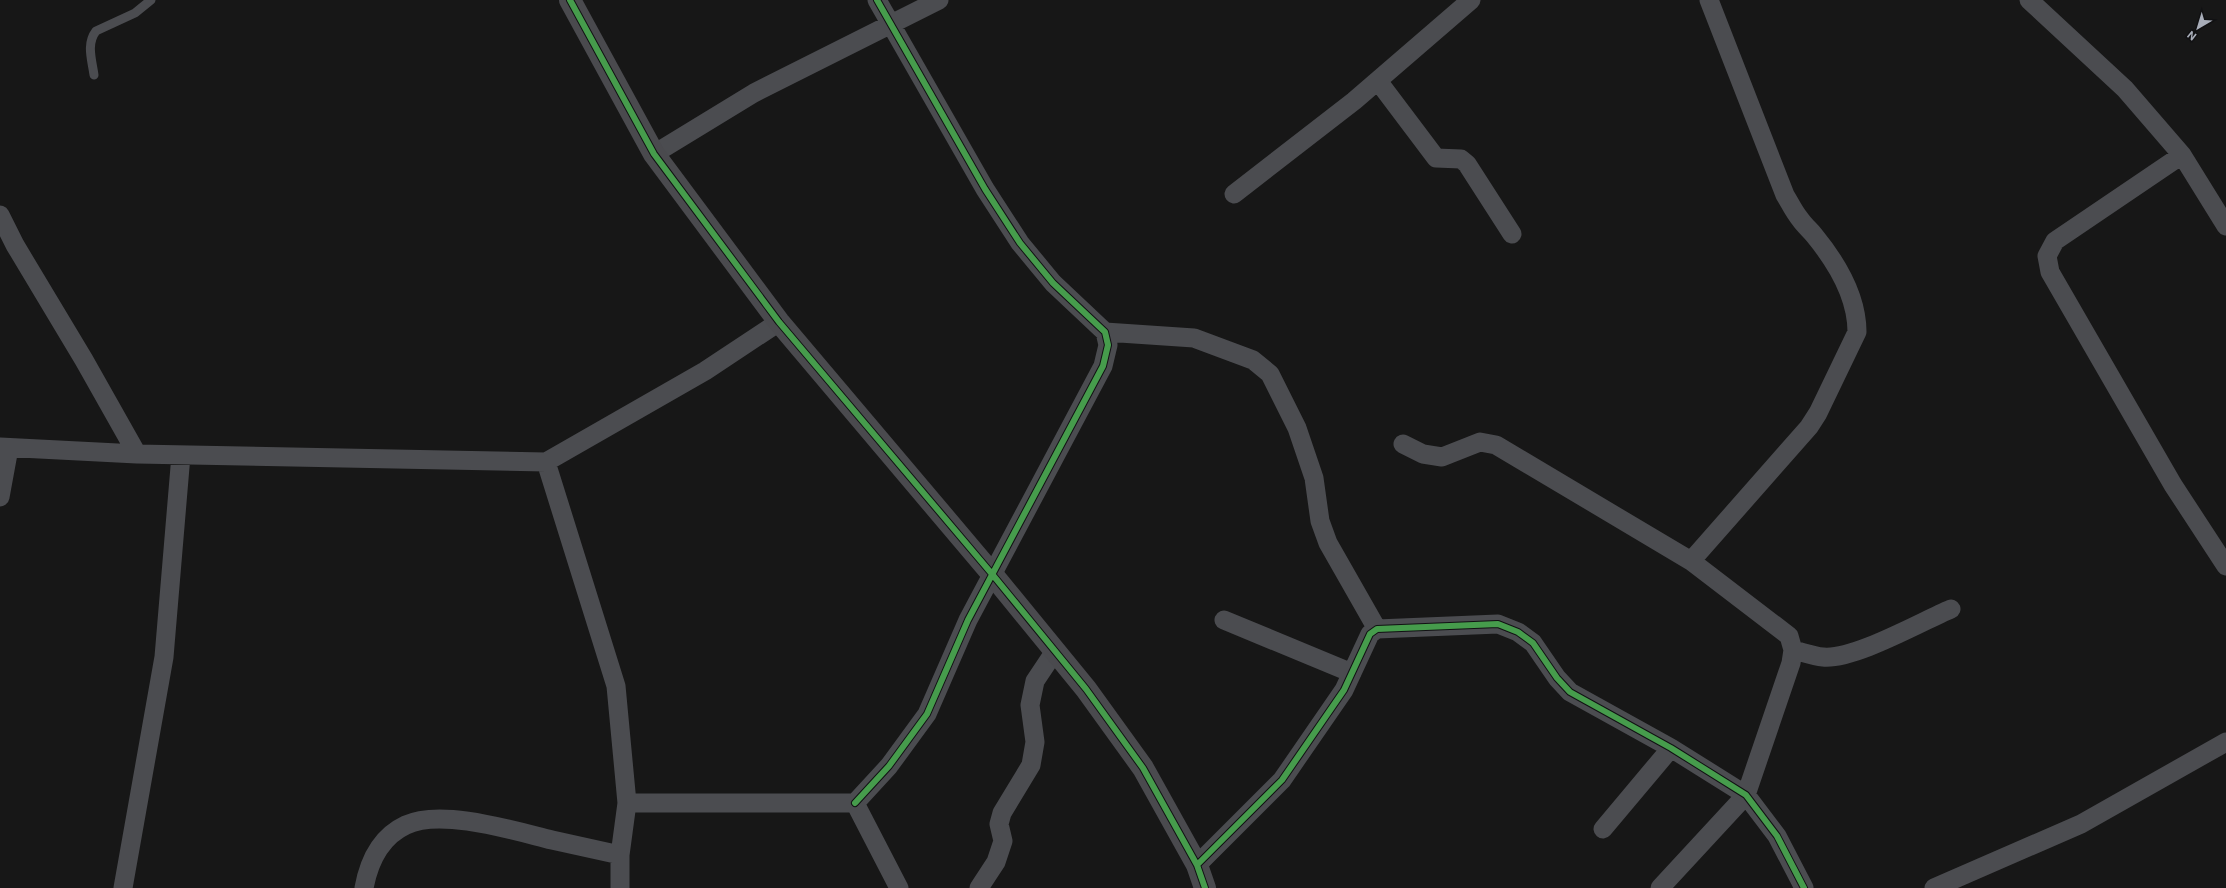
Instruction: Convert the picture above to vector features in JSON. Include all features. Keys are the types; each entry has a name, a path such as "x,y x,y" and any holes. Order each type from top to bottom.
{"street":[{"path":"627,803 855,803 889,766 927,714 968,620 1103,366 1108,344 1105,332 1053,283 1020,243 985,189 892,25 876,0"},
{"path":"654,154 754,94 939,0"},
{"path":"1691,561 1809,427 1818,413 1857,332 1857,320 1850,290 1815,236 1800,220 1786,195 1709,0"},
{"path":"2029,0 2125,89 2182,155 2226,226"},
{"path":"574,1 654,154 779,322 992,574 1086,689 1143,768 1196,865 1205,888"},
{"path":"1234,194 1378,81 1466,1"},
{"path":"1378,81 1436,158 1461,159 1467,164 1512,234"},
{"path":"2182,155 2055,241 2047,256 2050,272 2165,472 2226,566"},
{"path":"0,215 15,245 84,360 137,454"},
{"path":"0,497 5,447 137,454 546,462 705,371 779,322"},
{"path":"1105,332 1194,338 1253,360 1270,374 1302,442 1314,478 1320,521 1328,543 1377,629"},
{"path":"1403,444 1423,454 1442,457 1480,442 1496,445 1691,561 1789,636 1793,650 1791,663 1746,795 1660,888"},
{"path":"123,888 164,657 181,455"},
{"path":"546,462 616,686 627,803 620,855 620,888"},
{"path":"1793,650 1823,657 1842,655 1870,645 1951,609"},
{"path":"1224,620 1352,673"},
{"path":"1196,865 1282,780 1344,690 1370,634 1377,629 1498,624 1518,632 1533,643 1557,678 1570,692 1671,748 1746,795 1777,836 1804,888"},
{"path":"979,888 996,862 1003,842 999,824 1002,813 1031,765 1035,742 1030,705 1035,682 1055,651"},
{"path":"1934,888 2081,824 2226,742"},
{"path":"1602,829 1671,748"},
{"path":"855,803 899,888"},
{"path":"364,888 374,855 389,835 407,824 439,818 505,828 620,855"}],"lane":[{"path":"94,75 90,43 96,31 135,13 150,0"}],"cycle path":[{"path":"570,0 654,154 779,322 992,574 1086,689 1143,768 1197,865 1205,888"},
{"path":"855,803 889,766 927,714 968,620 1103,366 1108,345 1105,332 1053,283 1020,243 985,189 877,0"},
{"path":"1197,865 1282,780 1344,690 1370,634 1377,629 1498,624 1518,632 1533,643 1557,678 1570,692 1671,748 1746,795 1777,836 1804,888"}]}
